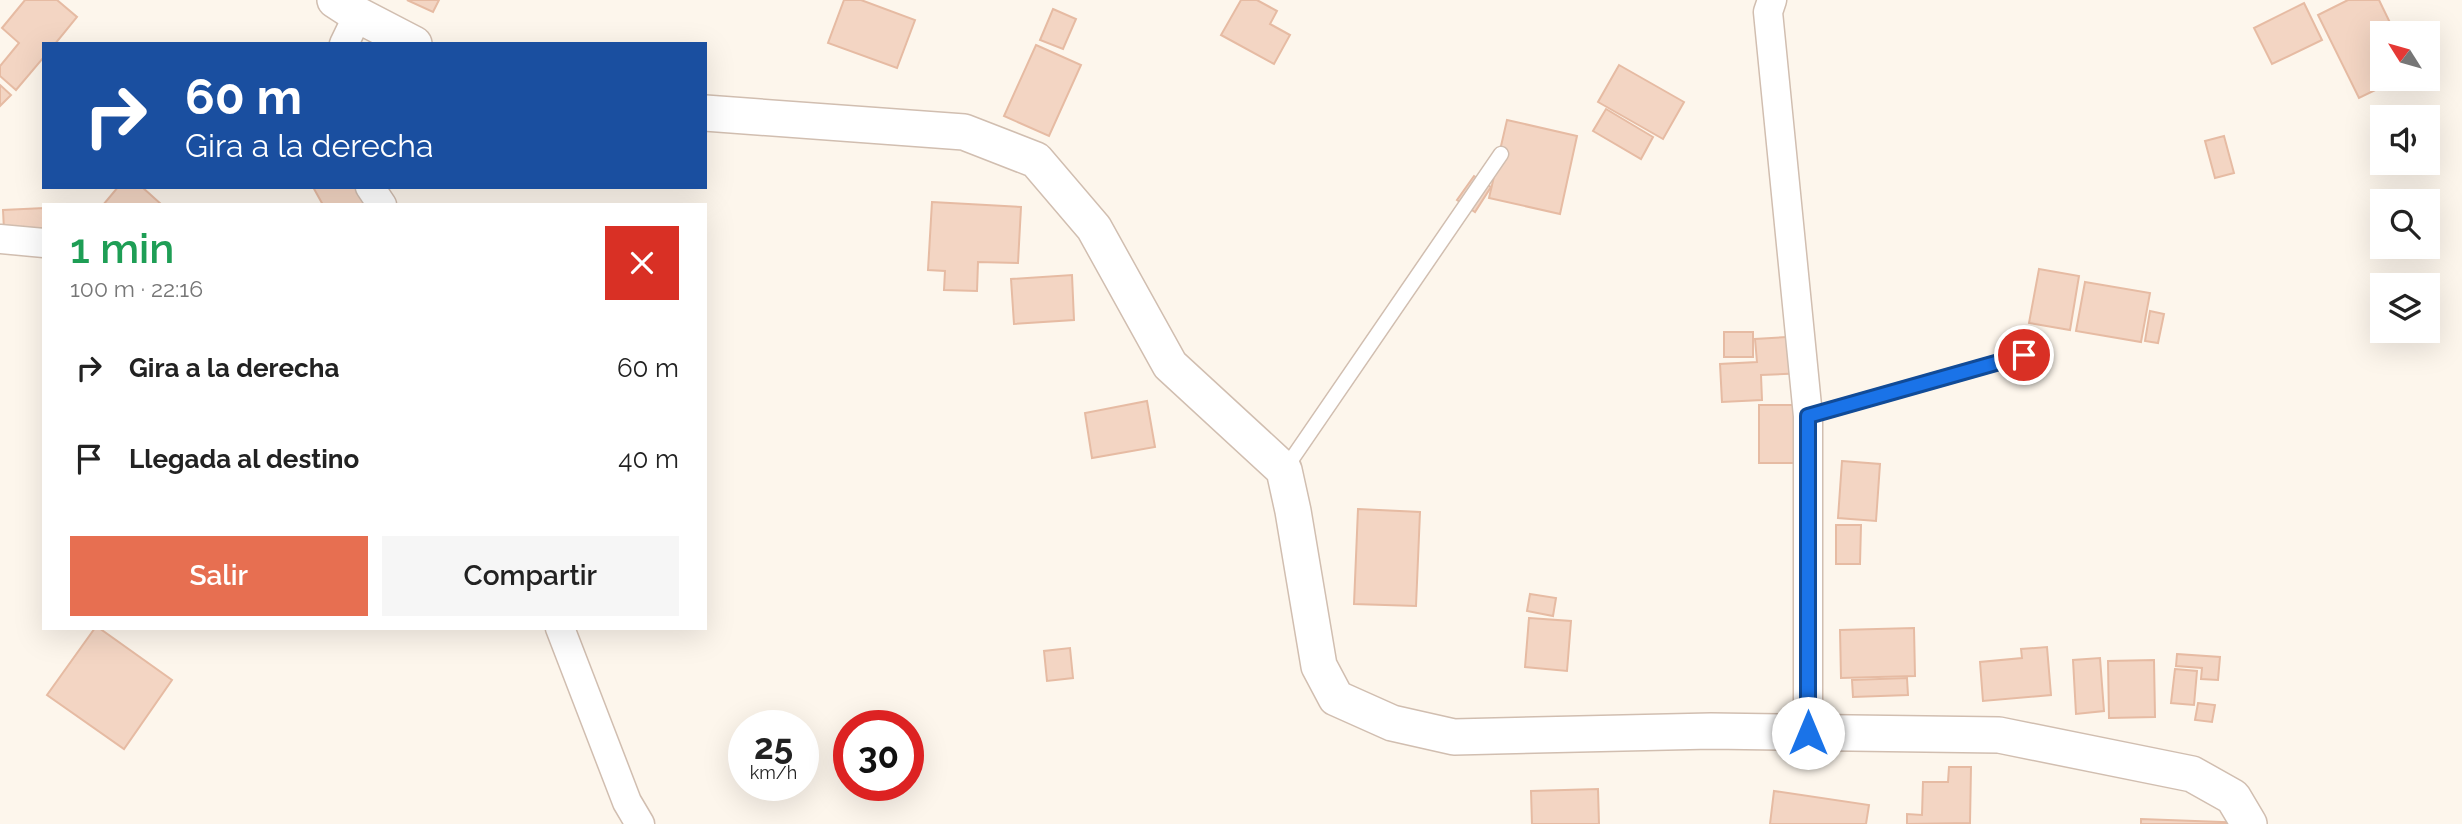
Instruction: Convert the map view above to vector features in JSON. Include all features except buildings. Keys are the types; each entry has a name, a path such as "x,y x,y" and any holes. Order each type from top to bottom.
{"street":[{"path":"1772,0 1769,12 1808,416 1808,733"},
{"path":"346,20 408,42"},
{"path":"707,113 964,132 1036,160 1094,228 1170,365 1284,470 1319,666 1336,698 1392,723 1454,737 1711,732 1998,735 2192,774 2233,797 2249,824"},
{"path":"0,239 42,243"},
{"path":"561,630 627,803 640,824"}],"lane":[{"path":"1284,470 1501,154"},
{"path":"1808,416 2024,355"}],"route":[{"path":"1808,733 1808,416 2024,355"}]}
